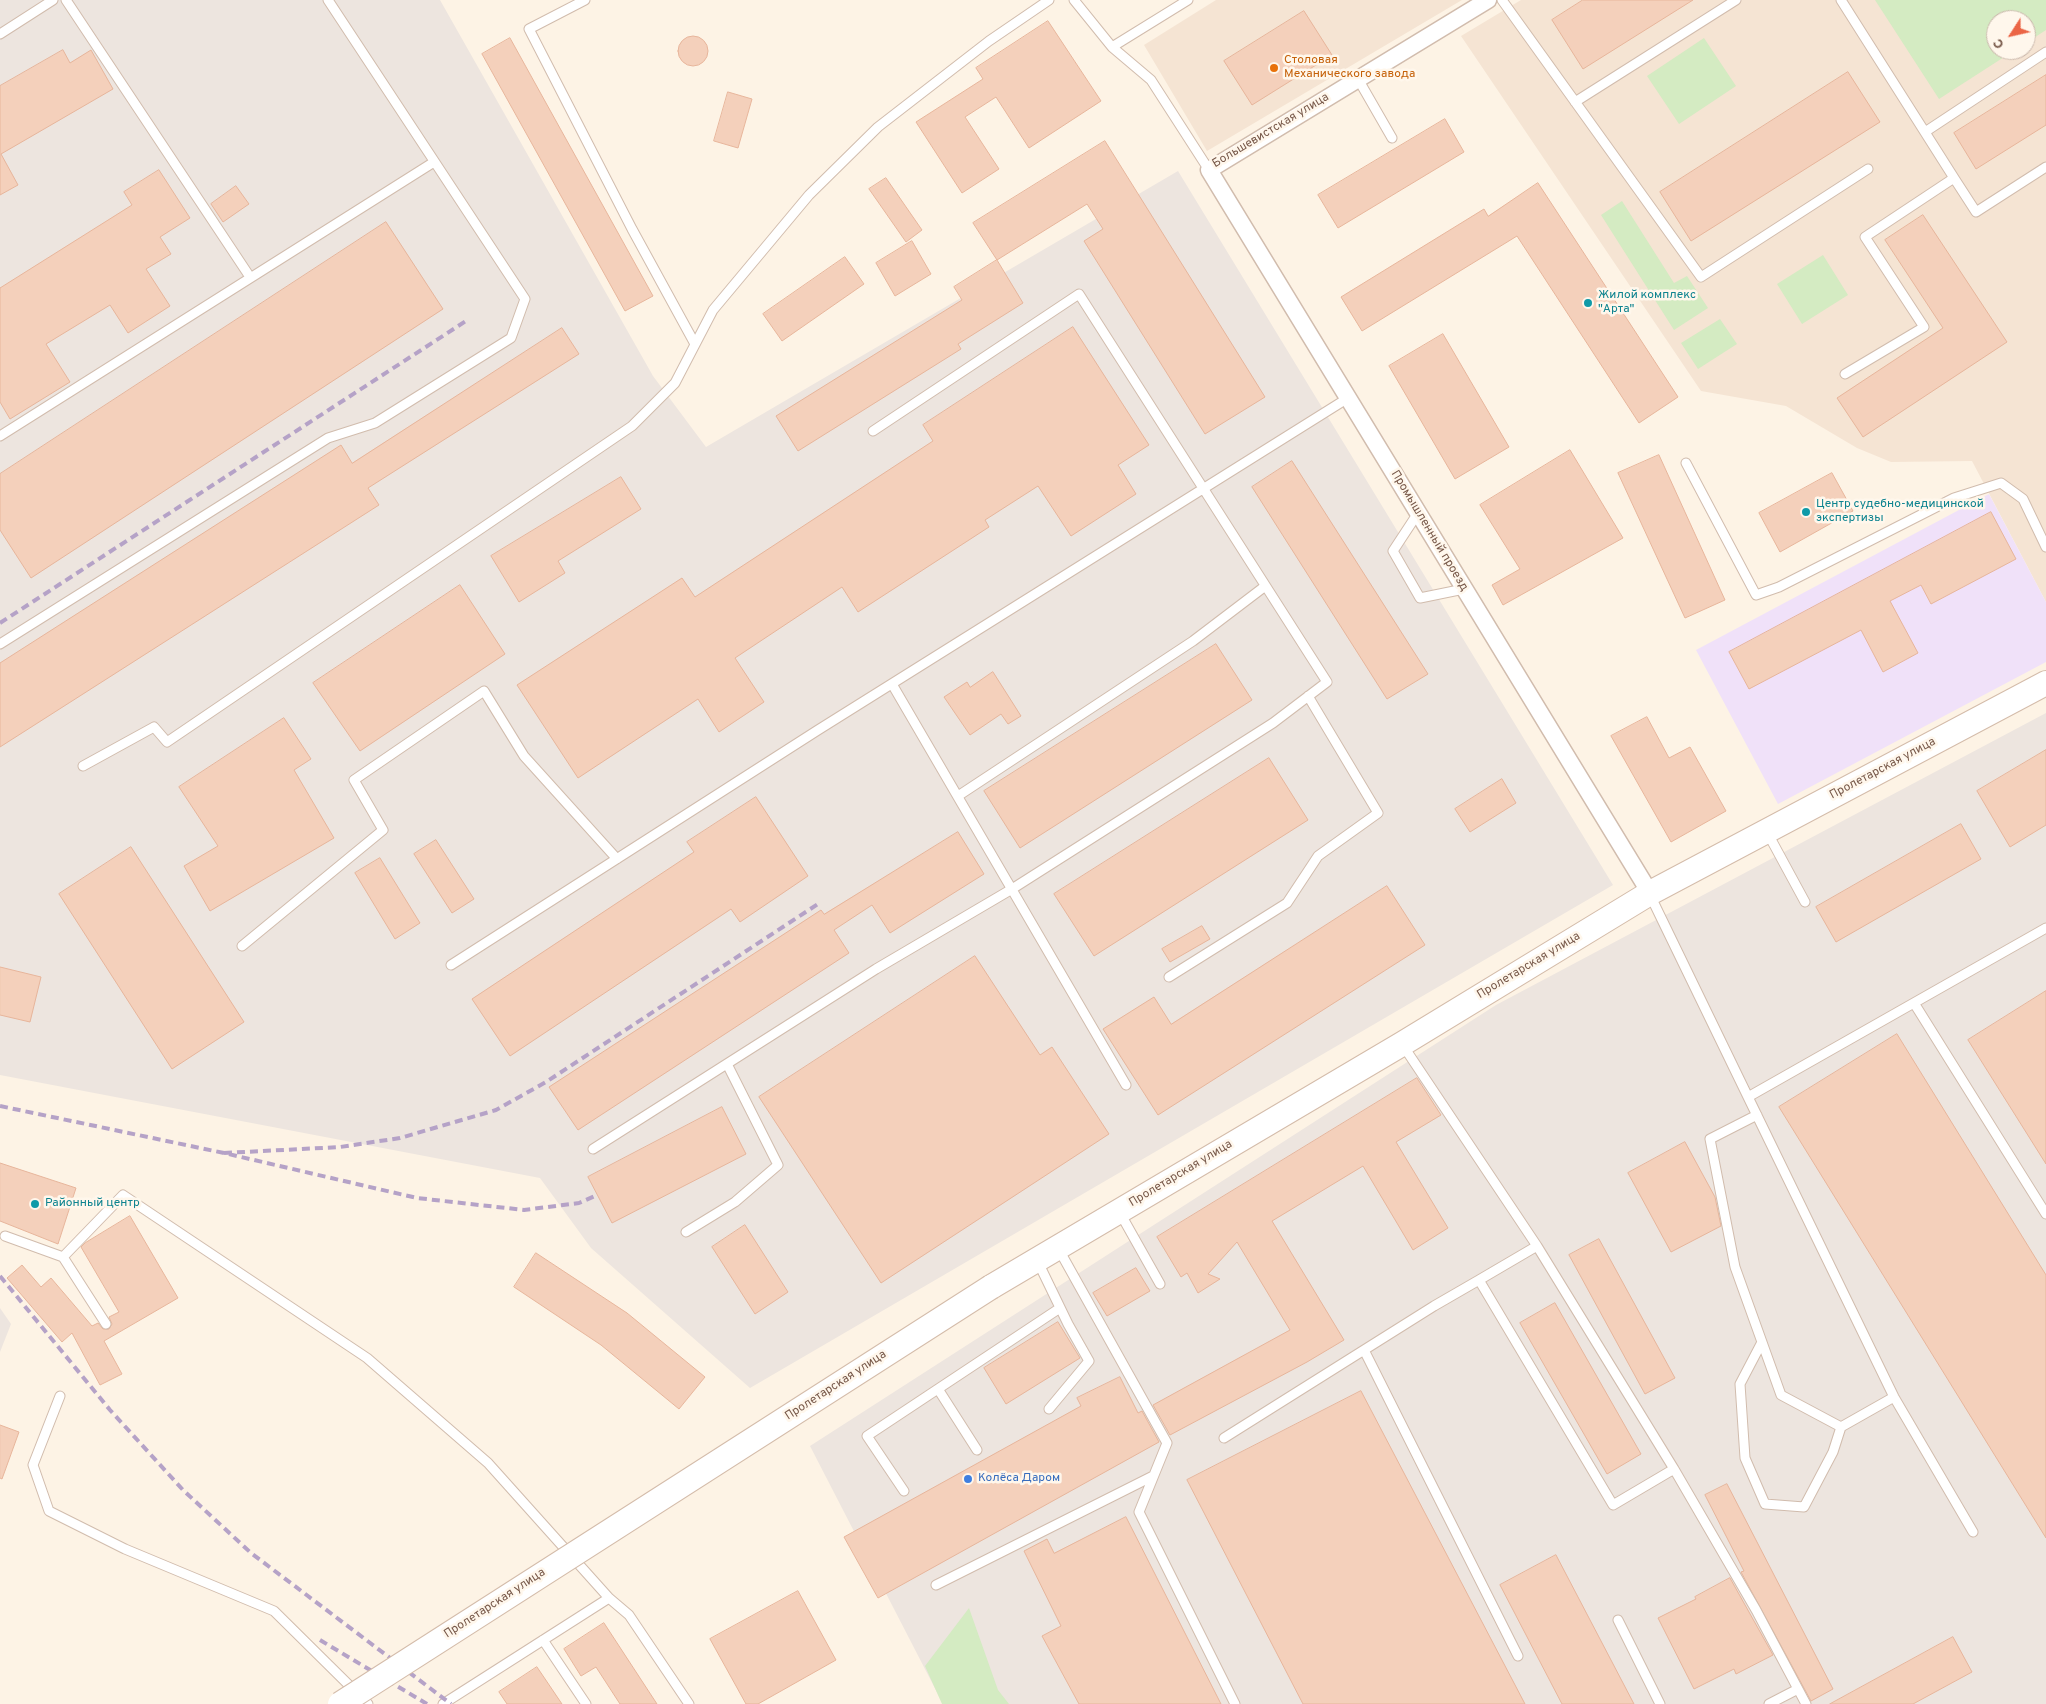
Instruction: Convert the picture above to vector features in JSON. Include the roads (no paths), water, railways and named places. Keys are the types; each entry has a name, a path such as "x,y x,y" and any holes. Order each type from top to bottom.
{"street":[{"name":"Большевистская улица","path":"1208,170 1488,0"},
{"name":"Промышленный проезд","path":"1208,170 1650,893"},
{"name":"Пролетарская улица","path":"340,1704 1036,1260 1402,1044 1650,893 2046,683"}],"lane":[{"path":"0,34 53,0"},
{"path":"66,0 250,277"},
{"path":"0,644 328,438 375,423 511,338 525,300 328,0"},
{"path":"585,0 529,29 632,229 696,344"},
{"path":"83,766 154,727 167,742 632,426 675,383 713,310 803,203 878,127 989,41 1049,0"},
{"path":"1074,0 1112,47 1151,80 1208,170"},
{"path":"1112,47 1188,0"},
{"path":"1502,0 1701,277 1868,168"},
{"path":"1575,102 1736,0"},
{"path":"1842,0 1976,212 2046,167"},
{"path":"1925,132 2046,52"},
{"path":"1358,79 1392,138"},
{"path":"0,436 434,162"},
{"path":"1845,374 1924,328 1865,237 1954,178"},
{"path":"593,1149 876,969 1012,889 1272,723 1326,682 1079,294 873,431"},
{"path":"451,965 892,684 1348,398"},
{"path":"1686,463 1756,595 1779,587 1954,498 2001,484 2023,499 2046,547"},
{"path":"1418,513 1394,551 1420,598 1464,589"},
{"path":"958,796 1193,641 1264,586"},
{"path":"892,684 1126,1085"},
{"path":"242,946 383,830 354,780 484,691 524,756 617,859"},
{"path":"1169,977 1287,903 1318,856 1378,812 1308,696"},
{"path":"1766,831 1805,902"},
{"path":"1650,893 1894,1397 1973,1532"},
{"path":"1748,1097 2046,928"},
{"path":"1914,1003 2046,1214"},
{"path":"1402,1044 1537,1246 1674,1469 1756,1610 1806,1704"},
{"path":"686,1232 735,1202 778,1165 727,1064"},
{"path":"1757,1116 1710,1139 1735,1267 1781,1395 1841,1427"},
{"path":"63,1256 123,1195 367,1358 488,1463 608,1598 629,1615 689,1704"},
{"path":"1118,1211 1160,1284"},
{"path":"5,1236 63,1256 106,1324"},
{"path":"1224,1438 1478,1280 1537,1246"},
{"path":"1057,1248 1167,1443 1139,1512 1235,1704"},
{"path":"1036,1260 1088,1361 1049,1409"},
{"path":"1478,1280 1613,1505 1674,1469"},
{"path":"904,1491 867,1436 1060,1308"},
{"path":"1762,1342 1740,1384 1745,1458 1765,1504 1804,1507 1833,1452 1841,1427 1894,1397"},
{"path":"1364,1350 1518,1656"},
{"path":"938,1389 977,1450"},
{"path":"60,1396 33,1465 49,1511 125,1549 274,1610 368,1704"},
{"path":"936,1586 1153,1476"},
{"path":"443,1704 608,1598"},
{"path":"1618,1620 1660,1704"},
{"path":"543,1640 586,1704"},
{"path":"1769,1704 1798,1689"}],"railway":[{"path":"0,623 469,319"},
{"path":"224,1153 340,1147 400,1138 496,1110 546,1082 818,904"},
{"path":"0,1106 224,1153 417,1198 524,1210 579,1203 597,1195"},
{"path":"0,1276 110,1410 183,1490 251,1553 451,1704"},
{"path":"320,1640 427,1704"}],"place":[{"name":"Столовая Механического завода","path":"1274,68"},
{"name":"Жилой комплекс \"Арта\"","path":"1588,303"},
{"name":"Центр судебно-медицинской экспертизы","path":"1806,512"},
{"name":"Районный центр","path":"35,1204"},
{"name":"Колёса Даром","path":"968,1479"}]}
